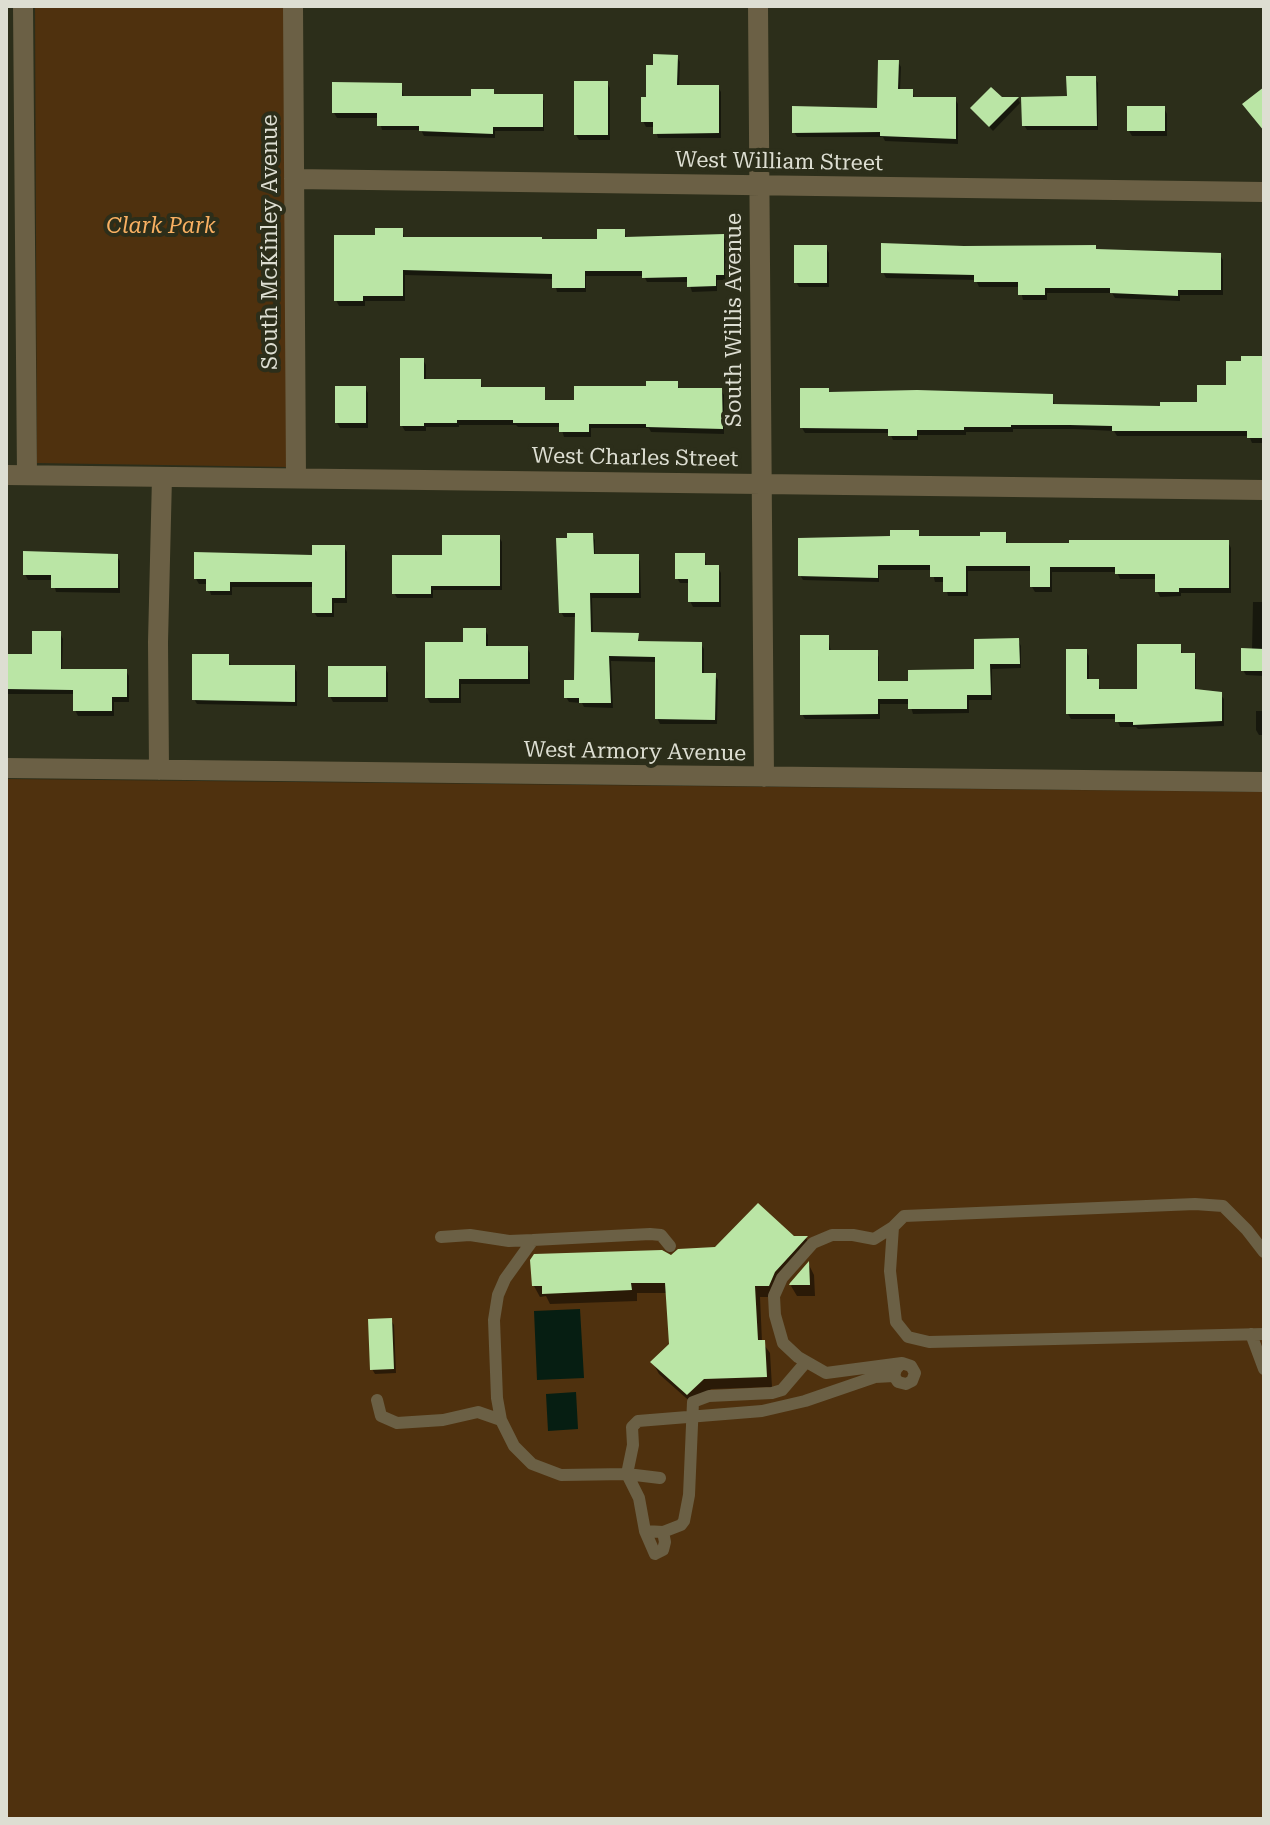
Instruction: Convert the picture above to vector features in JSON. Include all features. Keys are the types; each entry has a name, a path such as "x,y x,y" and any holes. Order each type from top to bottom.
{"street":[{"path":"16,475 15,177 23,6"},
{"name":"South McKinley Avenue","path":"293,6 296,478"},
{"name":"South Willis Avenue","path":"758,6 764,777"},
{"name":"West William Street","path":"294,179 1264,192"},
{"name":"West Charles Street","path":"16,475 1264,490"},
{"path":"159,770 162,477"},
{"name":"West Armory Avenue","path":"6,768 1264,782"}],"lane":[{"path":"902,1363 894,1376 898,1382 906,1384 912,1381 915,1373 911,1366 902,1363 826,1373 806,1362 783,1343 777,1330 774,1296 782,1278 813,1243 821,1238 853,1235 874,1239 904,1216 1195,1204 1223,1206 1264,1252"},
{"path":"893,1227 890,1271 896,1322 908,1337 929,1342 1258,1334 1264,1369"},
{"path":"441,1237 470,1235 509,1241 650,1234 661,1235 670,1246"},
{"path":"533,1240 505,1279 494,1320 501,1420 514,1446 532,1464 561,1475 627,1474 660,1478"},
{"path":"645,1531 663,1532 684,1521 689,1495 693,1402 709,1396 782,1390 806,1362"},
{"path":"663,1532 663,1550 655,1554 645,1531 639,1498 627,1474 633,1445 632,1427 638,1421 762,1411 805,1401 875,1377 894,1376"},
{"path":"377,1400 381,1416 397,1423 443,1420 478,1412 501,1420"}],"green space":[{"name":"Clark Park","path":"35,6 285,6 287,467 37,463"},
{"path":"6,779 1264,792 1264,1819 6,1819"}],"shaded area":[{"path":"580,1309 584,1378 537,1380 534,1311"},
{"path":"576,1392 578,1429 548,1431 546,1394"}],"building":[{"path":"653,54 678,55 677,85 719,85 719,133 653,134 653,122 641,122 641,97 646,97 646,65 653,65"},
{"path":"878,60 899,60 898,89 913,89 913,97 956,97 956,139 880,136 880,132 792,133 792,106 877,108"},
{"path":"1066,76 1096,76 1097,126 1022,126 1021,97 1067,96"},
{"path":"574,81 608,81 608,135 574,135"},
{"path":"332,82 402,83 402,96 471,96 471,89 494,89 494,94 543,94 543,127 493,127 493,134 419,131 419,126 377,126 377,113 332,113"},
{"path":"991,87 1002,97 1019,97 989,127 970,108"},
{"path":"1264,87 1264,131 1242,104"},
{"path":"1127,106 1165,106 1165,131 1127,131"},
{"path":"375,228 403,228 403,237 597,239 597,229 625,229 625,237 724,234 724,275 716,275 716,286 687,287 687,277 642,278 642,271 585,271 585,288 552,288 552,274 403,270 403,296 363,296 363,301 334,301 334,235 375,235"},
{"path":"881,243 1096,245 1096,249 1221,253 1221,290 1178,290 1178,296 1110,293 1110,288 1045,288 1045,295 1018,295 1018,282 974,282 974,275 881,273"},
{"path":"794,245 827,245 827,283 794,283"},
{"path":"1241,356 1264,356 1264,438 1247,438 1247,431 1112,431 1112,426 1070,425 917,430 917,436 888,436 888,429 800,428 800,388 829,388 829,392 917,390 1053,394 1053,404 1160,406 1160,402 1197,402 1197,385 1226,385 1226,361 1241,361"},
{"path":"400,358 424,358 424,379 481,379 481,387 545,387 545,400 574,400 574,386 646,386 646,381 678,381 678,388 722,388 723,429 589,424 589,432 559,432 559,423 513,423 513,420 457,420 457,423 400,426"},
{"path":"335,386 366,386 366,423 335,423"},
{"path":"890,530 919,530 919,536 980,536 980,532 1006,532 1006,543 1229,540 1229,588 1179,588 1179,592 1155,592 1155,574 1115,574 1115,567 1050,567 1050,587 1030,587 1030,566 966,566 966,592 943,592 943,577 930,577 930,565 878,565 878,578 798,576 798,538 890,536"},
{"path":"567,533 593,533 594,554 639,554 639,593 590,593 591,632 639,633 638,641 702,642 702,673 716,673 715,720 655,719 655,657 609,656 611,703 579,703 579,698 564,698 564,680 574,680 575,613 559,613 556,538 567,538"},
{"path":"442,535 500,535 500,586 431,586 431,594 392,594 392,555 442,555"},
{"path":"312,545 345,545 345,598 332,598 332,613 312,613 312,582 230,582 230,591 206,591 206,579 194,579 194,552 312,555"},
{"path":"23,551 118,554 118,588 51,588 51,575 23,575"},
{"path":"675,553 705,553 705,565 719,565 719,602 688,602 688,579 675,579"},
{"path":"463,628 486,628 486,646 528,646 528,679 459,679 459,698 425,698 425,642 463,642"},
{"path":"32,631 61,631 61,669 127,669 127,697 112,697 112,711 73,711 73,690 6,689 6,654 32,654"},
{"path":"800,635 829,635 829,650 878,650 878,681 908,681 908,670 974,669 974,639 1019,638 1020,664 990,664 991,695 967,695 967,709 908,709 908,699 878,699 878,714 800,715"},
{"path":"1137,644 1181,644 1181,653 1195,653 1195,689 1222,692 1222,721 1133,725 1133,722 1115,722 1115,714 1066,714 1066,649 1087,649 1087,679 1099,679 1099,689 1137,689"},
{"path":"1241,648 1264,649 1264,671 1241,671"},
{"path":"192,654 229,654 229,665 295,665 295,702 192,700"},
{"path":"328,666 386,666 386,697 328,697"},
{"path":"758,1203 794,1236 808,1236 775,1272 769,1286 755,1286 758,1340 765,1340 767,1377 704,1379 687,1395 650,1362 669,1344 665,1283 631,1283 632,1290 542,1294 542,1286 532,1286 530,1260 534,1254 662,1250 671,1255 678,1249 715,1247"},
{"path":"809,1261 810,1285 789,1285 790,1283"},
{"path":"392,1318 394,1369 370,1370 368,1319"}]}
